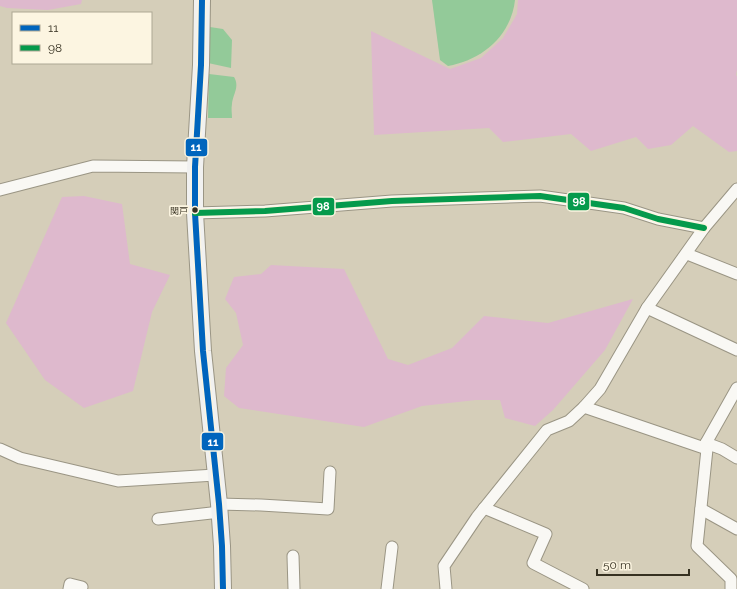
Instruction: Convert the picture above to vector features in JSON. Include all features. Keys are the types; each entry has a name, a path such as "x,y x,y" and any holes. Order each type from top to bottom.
{"main road":[{"path":"202,0 201,65 195,167 195,213 203,351 219,508 223,589"}],"street":[{"path":"0,190 93,166 195,167"},
{"path":"446,589 444,566 484,508 547,430 569,421 584,408 600,388 647,308 687,254 704,228 737,189"},
{"path":"195,213 265,212 392,201 540,196 624,208 658,219 704,228"},
{"path":"687,254 737,274"},
{"path":"647,308 737,350"},
{"path":"731,589 731,579 697,546 707,446 737,388"},
{"path":"584,408 707,446 722,449 737,458"},
{"path":"0,449 20,458 118,481 215,475"},
{"path":"158,519 219,508 261,505 328,509 330,472"},
{"path":"484,508 546,534 533,563 583,589"},
{"path":"701,509 737,530"},
{"path":"387,589 392,547"},
{"path":"293,556 294,589"},
{"path":"69,589 70,584 82,587"}],"shaded area":[{"path":"0,0 82,0 81,4 48,10 7,8 0,6"},
{"path":"432,0 515,0 508,25 493,44 472,58 448,66 440,60"},
{"path":"518,0 737,0 737,151 729,152 693,126 671,145 648,149 636,137 591,151 571,134 503,142 489,128 374,135 371,31 450,69 481,58 503,38 517,14"},
{"path":"210,27 223,29 232,40 231,68 208,63"},
{"path":"209,74 234,77 236,87 232,106 232,118 208,118"},
{"path":"84,196 122,204 130,264 170,275 152,312 133,391 84,408 45,380 6,323 62,197"},
{"path":"271,265 344,269 388,359 408,365 452,348 484,316 548,323 633,299 605,350 553,410 535,426 505,418 500,400 476,400 422,406 364,427 239,408 224,396 226,368 243,345 236,313 225,299 234,277 261,274"}],"transit line":[{"name":"11","path":"202,0 201,65 195,167 195,213 203,351 219,504 223,589"},
{"name":"98","path":"195,213 265,211 392,201 540,196 624,208 658,219 704,228"}],"place":[{"name":"関戸","path":"195,210"}]}
